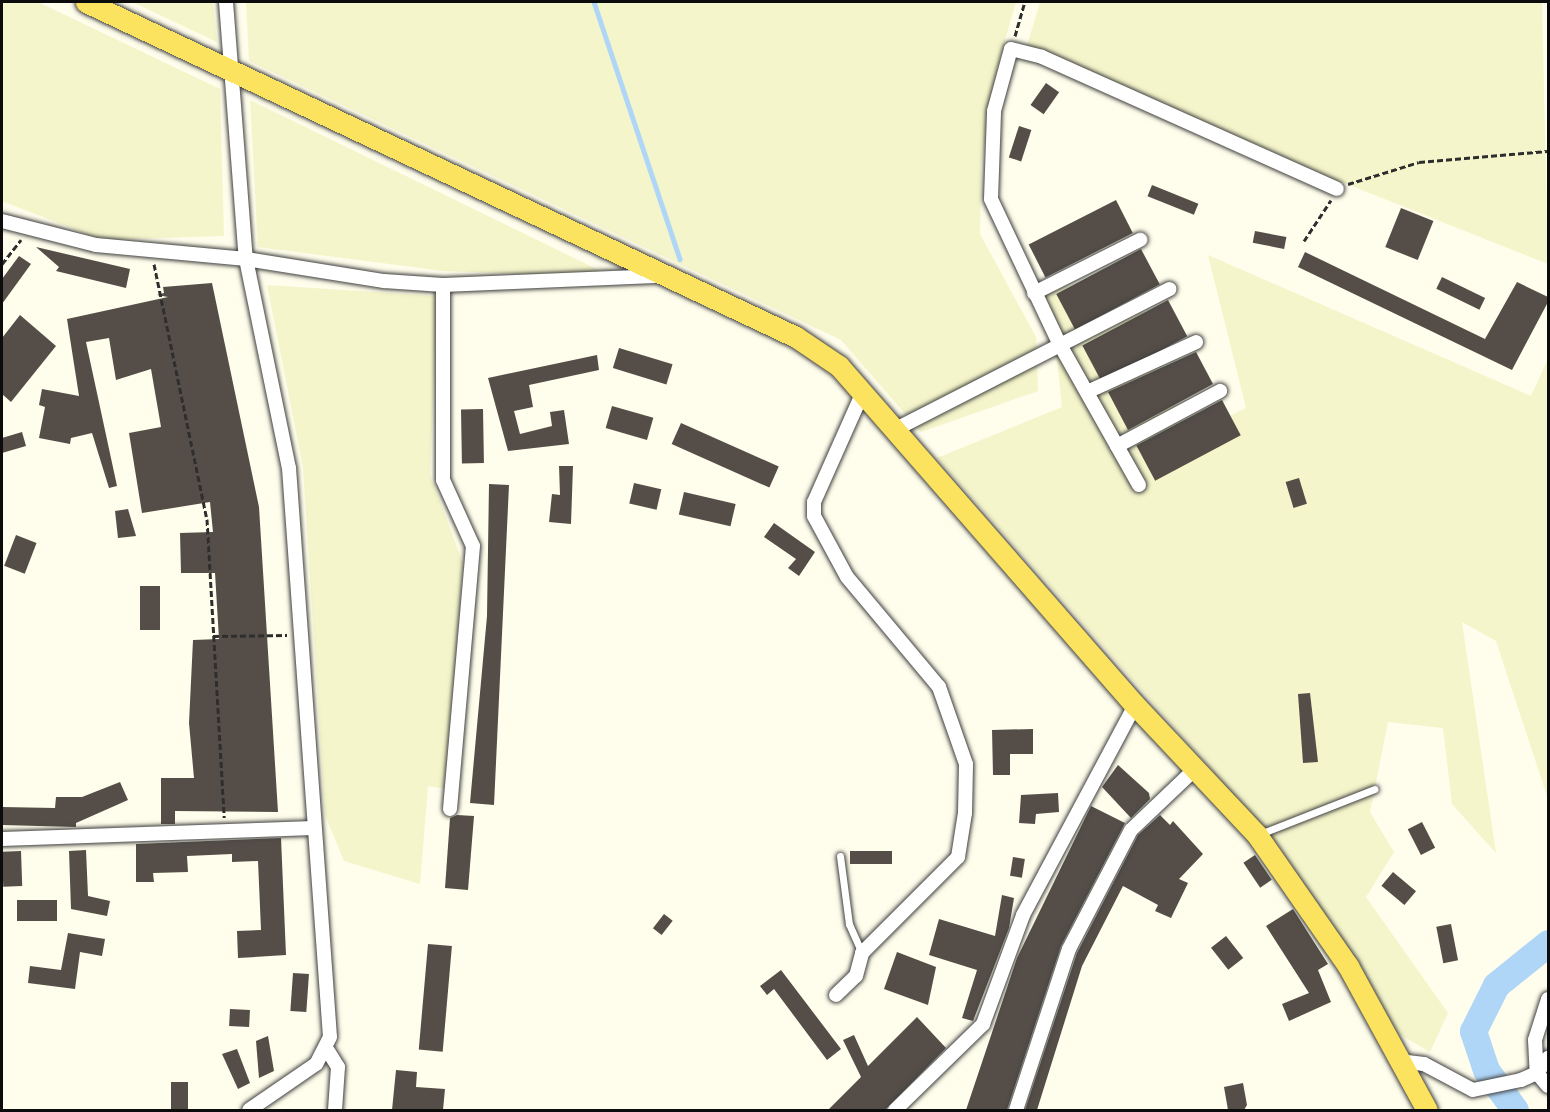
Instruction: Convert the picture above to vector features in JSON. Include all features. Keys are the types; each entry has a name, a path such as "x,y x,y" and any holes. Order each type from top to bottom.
{"main road":[{"path":"86,2 661,276 796,337 839,366 898,428 1135,705 1257,835 1348,966 1427,1110"}],"street":[{"path":"226,2 246,259 289,468 328,1051 338,1067 335,1110"},
{"path":"1139,485 1059,343 991,199 994,111 1011,49 1042,57 1337,189"},
{"path":"2,221 29,229 151,253 246,259 443,285 661,276"},
{"path":"1034,293 1140,240"},
{"path":"443,285 443,480 473,546 450,809"},
{"path":"898,428 1059,343 1170,290"},
{"path":"1087,392 1196,342"},
{"path":"1117,446 1220,390"},
{"path":"837,996 856,976 862,953 958,857 966,774 954,719 939,687 847,577 814,516 819,491 863,392"},
{"path":"896,1110 983,1024 1023,915 1135,705"},
{"path":"1016,1110 1069,949 1131,830 1195,769"},
{"path":"2,839 314,828"},
{"path":"1548,999 1535,1040 1537,1072 1548,1086"},
{"path":"249,1110 328,1051"},
{"path":"1399,1061 1424,1064 1473,1090 1537,1072 1548,1058"}],"lane":[{"path":"1257,835 1374,789"},
{"path":"840,856 849,924 862,953"}],"path":[{"path":"1011,49 1025,2"},
{"path":"1304,241 1337,189 1419,162 1548,151"},
{"path":"2,264 29,229"},
{"path":"151,253 207,519 225,832"},
{"path":"213,636 301,635"}],"green space":[{"path":"2,2 38,2 220,89 224,236 102,240 2,201"},
{"path":"132,2 213,2 217,42"},
{"path":"246,2 1016,2 997,68 981,164 980,234 1036,337 1038,391 921,432 841,340 249,61"},
{"path":"1040,2 1542,2 1548,264 1334,179 1027,46"},
{"path":"250,100 613,277 443,271 258,247"},
{"path":"1208,255 1531,396 1548,359 1548,799 1496,641 1462,622 1496,853 1452,804 1443,728 1388,722 1370,812 1394,852 1366,897 1448,1013 1430,1052 1399,1034 1279,846 937,458 1062,407 1055,341 1031,288 1132,283 1188,436 1246,408"},
{"path":"267,285 437,296 430,475 463,563 446,789 428,786 420,884 344,861 325,815 303,467"}],"building":[{"path":"1046,83 1059,92 1044,114 1031,105"},
{"path":"1019,126 1031,130 1021,161 1009,157"},
{"path":"1152,185 1198,204 1194,215 1148,196"},
{"path":"1116,200 1133,233 1045,277 1029,244"},
{"path":"1401,208 1433,221 1418,260 1385,247"},
{"path":"1255,231 1286,237 1284,249 1253,243"},
{"path":"36,247 130,269 126,288 56,271 59,267"},
{"path":"1141,249 1160,284 1075,329 1056,294"},
{"path":"1305,252 1485,339 1517,282 1548,297 1548,302 1512,370 1298,267"},
{"path":"19,256 31,264 2,304 2,279"},
{"path":"1442,277 1485,298 1479,310 1436,289"},
{"path":"212,283 259,507 278,812 175,811 175,824 161,824 161,778 194,778 189,723 193,640 219,639 215,573 181,573 180,533 213,532 210,502 142,513 129,433 161,427 151,369 116,380 109,338 86,342 117,486 109,488 92,433 71,438 70,444 39,438 45,407 39,405 42,389 79,396 67,319 168,297 157,295 164,293 163,287"},
{"path":"1168,300 1187,336 1102,382 1082,346"},
{"path":"20,315 56,346 11,402 2,394 2,338"},
{"path":"619,348 673,364 666,384 613,368"},
{"path":"1196,352 1213,384 1128,430 1108,392"},
{"path":"597,355 599,370 529,385 533,407 514,411 520,434 552,426 550,412 564,410 569,444 508,451 488,378"},
{"path":"1222,400 1241,435 1155,481 1136,446"},
{"path":"612,406 653,418 647,440 606,428"},
{"path":"461,409 483,409 484,463 462,463"},
{"path":"681,423 779,467 769,488 672,444"},
{"path":"22,432 26,446 2,453 2,438"},
{"path":"559,466 573,466 571,524 549,522 552,494 560,495"},
{"path":"1299,478 1307,504 1294,508 1286,482"},
{"path":"634,483 661,489 657,510 629,503"},
{"path":"489,484 509,485 494,805 470,803 487,616"},
{"path":"684,492 736,504 730,526 679,514"},
{"path":"128,509 136,536 118,538 115,511"},
{"path":"774,523 815,552 799,576 788,568 796,559 764,537"},
{"path":"16,535 37,543 25,574 4,566"},
{"path":"140,586 160,586 160,630 140,630"},
{"path":"1310,693 1318,762 1303,763 1298,694"},
{"path":"1033,729 1033,754 1010,754 1010,775 993,775 992,730"},
{"path":"1118,765 1149,793 1150,799 1131,818 1102,787"},
{"path":"120,782 128,800 76,823 76,827 2,825 2,807 55,808 56,797 82,797"},
{"path":"1058,793 1059,812 1036,814 1035,824 1019,823 1021,795"},
{"path":"1091,806 1125,823 1061,946 1007,1110 966,1110 1017,958"},
{"path":"457,815 474,816 468,890 445,888 450,818"},
{"path":"1160,815 1170,825 1173,821 1203,854 1179,879 1188,883 1171,918 1155,911 1158,905 1123,886 1082,966 1037,1110 1025,1110 1077,953 1138,835"},
{"path":"1422,822 1435,848 1421,855 1408,829"},
{"path":"281,838 286,955 238,958 237,931 261,930 258,861 232,862 232,854 187,856 188,872 153,873 154,882 136,882 136,844"},
{"path":"86,850 88,896 110,901 107,916 71,909 69,851"},
{"path":"21,851 22,886 3,887 2,852"},
{"path":"850,851 892,851 892,864 850,864"},
{"path":"1255,855 1272,880 1260,888 1243,863"},
{"path":"1013,857 1025,859 1022,878 1010,876"},
{"path":"1393,872 1416,891 1404,905 1381,886"},
{"path":"1002,895 1014,898 1009,928 973,1021 962,1018 977,970 929,955 939,919 995,936"},
{"path":"17,900 57,900 57,921 17,921"},
{"path":"1293,909 1328,964 1318,970 1331,1002 1289,1021 1282,1004 1309,993 1266,926"},
{"path":"664,914 673,921 662,935 653,928"},
{"path":"1451,924 1458,960 1443,963 1436,927"},
{"path":"68,933 105,939 102,956 80,952 75,989 28,983 30,966 61,970"},
{"path":"1226,936 1243,958 1228,970 1211,948"},
{"path":"428,944 452,946 443,1052 419,1050"},
{"path":"897,952 936,967 928,1005 884,989"},
{"path":"781,970 841,1049 827,1060 774,989 767,995 760,986"},
{"path":"293,973 309,974 306,1012 290,1011"},
{"path":"230,1009 250,1010 249,1027 229,1026"},
{"path":"917,1017 946,1048 885,1110 828,1110 861,1077 843,1040 854,1035 868,1066"},
{"path":"268,1036 274,1071 259,1078 256,1041"},
{"path":"237,1049 250,1083 238,1089 222,1054"},
{"path":"396,1070 417,1072 416,1087 445,1089 443,1110 392,1110"},
{"path":"171,1082 188,1082 188,1110 171,1110"},
{"path":"1243,1083 1247,1105 1244,1110 1228,1110 1224,1087"}],"waterway":[{"path":"594,2 680,259"},
{"path":"1515,1110 1486,1070 1473,1031 1496,985 1548,943"}]}
